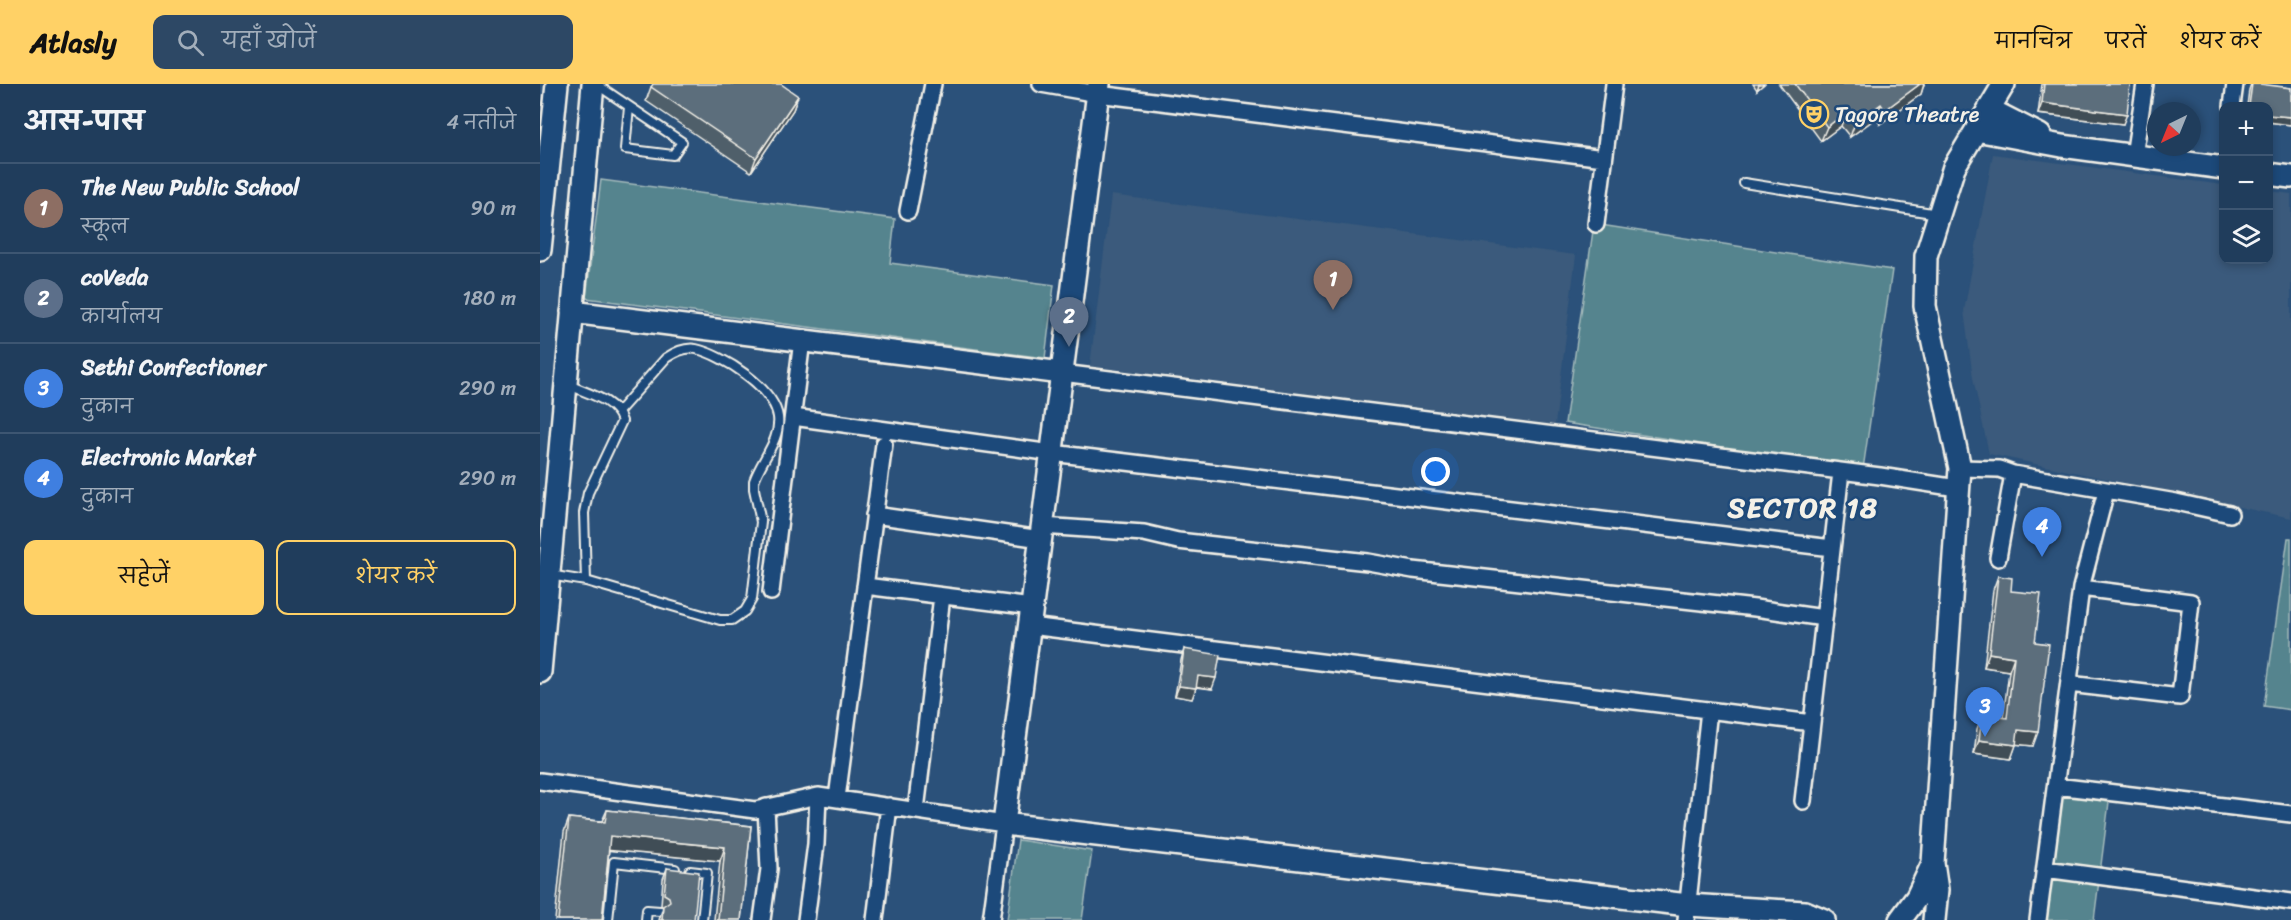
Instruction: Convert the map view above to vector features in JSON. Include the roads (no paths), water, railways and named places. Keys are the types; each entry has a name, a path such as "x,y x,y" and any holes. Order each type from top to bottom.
{"street":[{"path":"540,250 557,84"},
{"path":"540,672 594,84"},
{"path":"908,211 933,84"},
{"path":"1041,84 1098,89 1604,158"},
{"path":"1596,224 1614,84"},
{"path":"1934,920 1937,890 1933,863 1959,478 1925,306 1926,256 1954,167 2004,84"},
{"path":"2134,156 2145,84"},
{"path":"2233,102 2235,84"},
{"path":"991,920 1098,89"},
{"path":"1989,109 2062,146"},
{"path":"1976,130 2062,146 2219,167"},
{"path":"2273,175 2291,177"},
{"path":"572,312 1841,472 1959,478 1999,469 2013,474 2176,502 2230,514"},
{"path":"771,592 802,340"},
{"path":"793,417 1052,453 1832,548"},
{"path":"837,798 884,444"},
{"path":"1803,801 1841,472"},
{"path":"1998,558 2013,474"},
{"path":"2038,920 2081,588 2106,491"},
{"path":"874,515 1042,532 1144,533 1178,541 1244,547 1334,560 1368,562 1413,570 1755,608 1824,618"},
{"path":"865,586 942,596 1031,617 1812,723"},
{"path":"2069,684 2180,697 2191,602 2081,588"},
{"path":"916,810 942,596"},
{"path":"1687,913 1709,710"},
{"path":"540,781 755,810 818,796 837,798 1004,824 1687,913 1808,916 1824,920"},
{"path":"2056,786 2291,814"},
{"path":"806,920 816,844 818,796"},
{"path":"875,920 889,806"},
{"path":"762,920 769,869 766,807"},
{"path":"1900,920 1917,897 1933,863"},
{"path":"2045,869 2291,902"}],"lane":[{"path":"594,84 629,107 682,142 673,154 625,149 629,107"},
{"path":"1744,183 1939,214"},
{"path":"548,574 586,581 720,620 732,620 739,616 752,599 761,522 754,481 778,428 778,416 773,402 743,372 695,349 675,352 666,358 619,411"},
{"path":"566,384 613,405 619,411 622,421 588,493 584,513 586,581"},
{"path":"608,920 614,862 707,873 702,920"},
{"path":"646,920 647,910 660,911"}],"place":[{"name":"Tagore Theatre","path":"1814,114"},
{"name":"The New Public School","path":"1333,310"},
{"name":"coVeda","path":"1069,347"},
{"name":"Electronic Market","path":"2042,557"},
{"name":"Sethi Confectioner","path":"1985,737"}],"district":[{"name":"SECTOR 18","path":"1803,507"}]}
